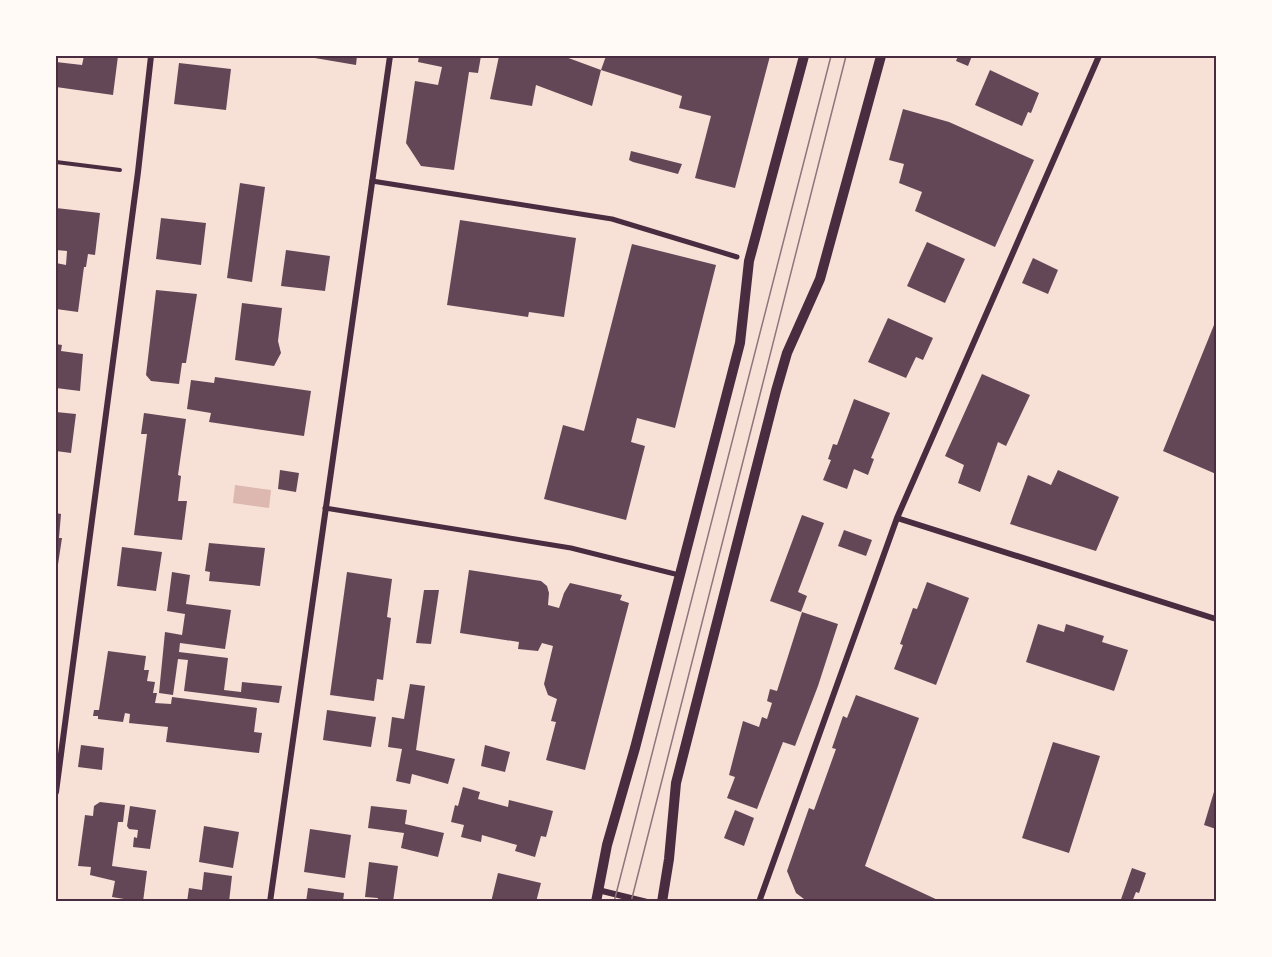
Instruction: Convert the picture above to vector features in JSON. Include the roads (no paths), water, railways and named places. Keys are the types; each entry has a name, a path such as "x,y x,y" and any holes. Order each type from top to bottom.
{"street":[{"path":"56,792 138,172 151,56"},
{"path":"270,902 390,56"},
{"path":"647,902 597,896 607,845 636,748 740,343 749,261 804,56"},
{"path":"662,902 669,859 676,783 770,414 787,353 820,279 881,56"},
{"path":"759,902 897,518 1099,56"},
{"path":"372,181 612,219 737,257"},
{"path":"325,508 571,548 681,576"},
{"path":"897,518 1216,619"}],"tram line":[{"path":"614,902 831,56"},
{"path":"631,902 846,56"}]}
